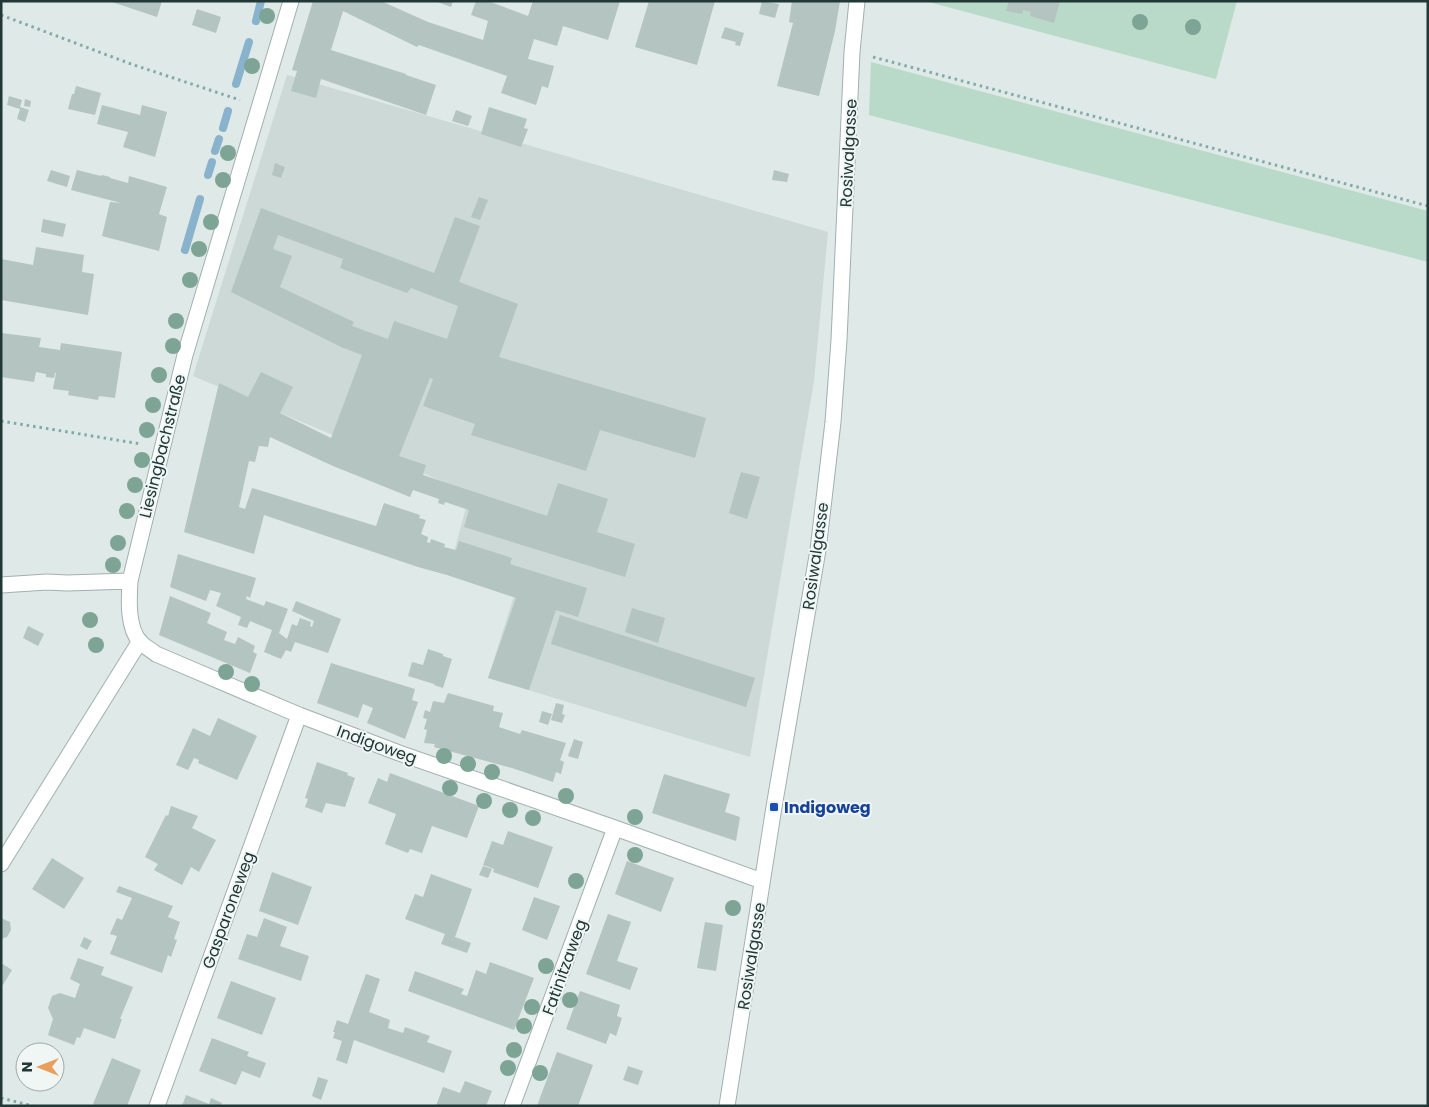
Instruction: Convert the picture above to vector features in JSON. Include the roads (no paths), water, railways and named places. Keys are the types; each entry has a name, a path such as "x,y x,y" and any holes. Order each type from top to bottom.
{"street":[{"name":"Liesingbachstraße","path":"140,641 134,629 130,612 130,581 198,307 292,1"},
{"name":"Rosiwalgasse","path":"727,1106 762,880 818,550 833,422 839,340 852,52 857,1"},
{"path":"1,585 47,582 130,581"},
{"name":"Indigoweg","path":"140,641 156,654 299,715 399,754 762,880"},
{"path":"1,864 140,641"},
{"name":"Gasparoneweg","path":"157,1106 299,715"},
{"name":"Fatinitzaweg","path":"512,1106 615,828"}],"waterway":[{"path":"256,21 261,1"},
{"path":"236,84 249,42"},
{"path":"223,128 228,111"},
{"path":"215,151 219,139"},
{"path":"208,175 212,162"},
{"path":"185,250 200,199"}],"place":[{"name":"Indigoweg","path":"774,807"}]}
